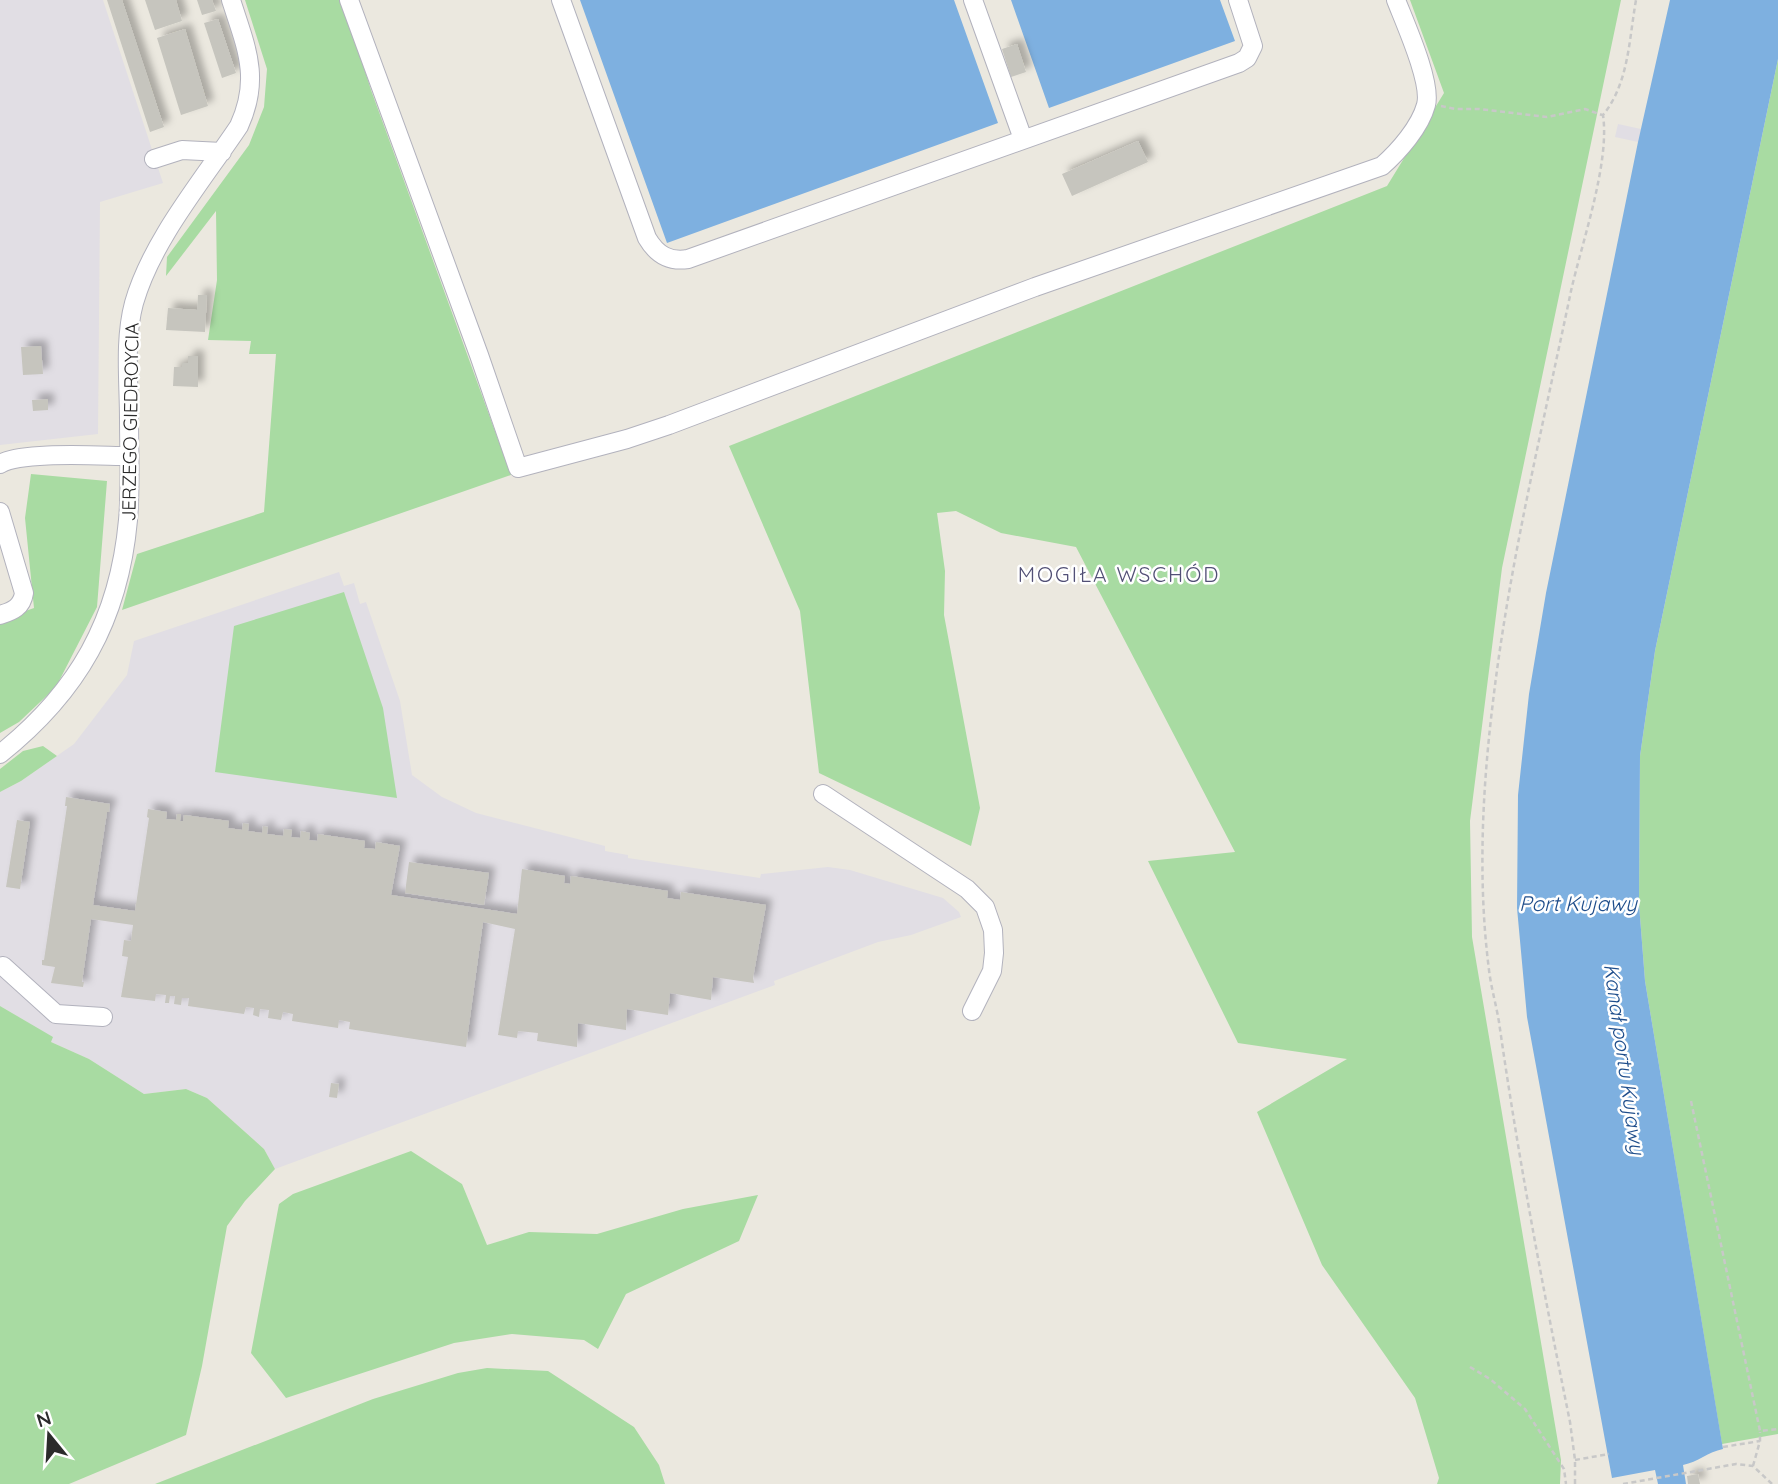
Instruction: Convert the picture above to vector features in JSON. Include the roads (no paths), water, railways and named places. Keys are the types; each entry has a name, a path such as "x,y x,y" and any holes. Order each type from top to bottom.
{"street":[{"name":"JERZEGO GIEDROYCIA","path":"0,754 40,719 63,693 90,652 107,617 119,583 129,516 129,337 133,305 147,265 244,114 251,88 248,51 231,0"},
{"path":"349,0 518,468 669,425 1035,287 1382,166 1394,156 1418,122 1427,103 1421,67 1396,0"},
{"path":"562,0 642,225 653,248 669,259 688,258 1247,58 1253,46 1237,0"},
{"path":"973,0 1023,139"},
{"path":"154,159 182,150 222,152"},
{"path":"0,464 28,457 129,456"},
{"path":"0,512 23,600 16,609 0,615"},
{"path":"823,794 968,889 985,907 993,930 992,971 972,1011"},
{"path":"3,966 56,1014 103,1017"}],"water":[{"path":"580,0 954,0 998,123 667,243"},
{"path":"1011,0 1220,0 1235,41 1049,108"},
{"name":"Port Kujawy","path":"1670,0 1778,0 1778,59 1655,651 1640,756 1639,904 1645,981 1723,1449 1683,1465 1686,1484 1658,1484 1655,1470 1612,1478 1527,1017 1517,908 1518,795 1529,694 1546,593 1638,142"}],"district":[{"name":"MOGIŁA WSCHÓD","path":"1119,575"}],"water label":[{"name":"Kanał portu Kujawy","path":"1624,1059"}]}
